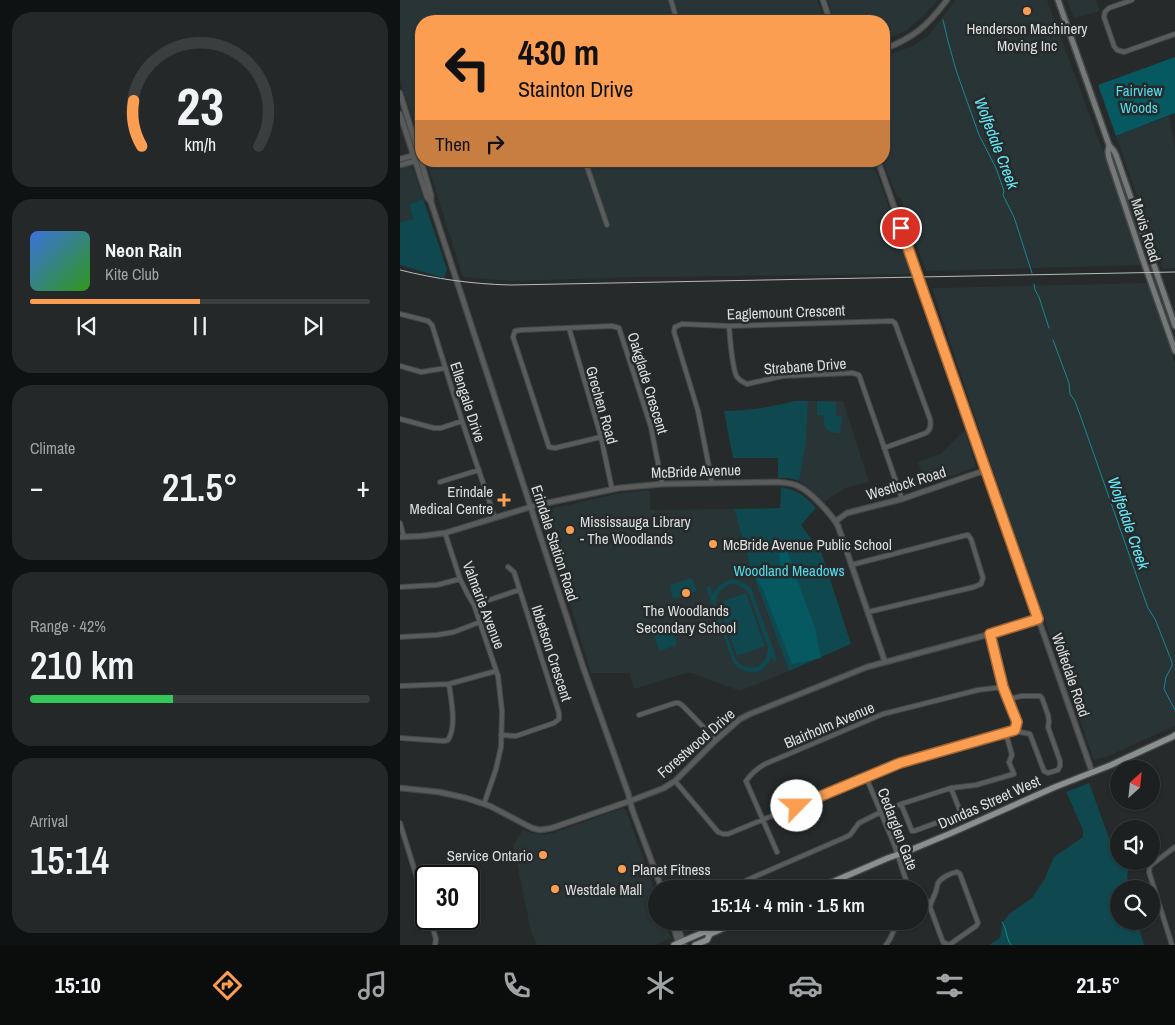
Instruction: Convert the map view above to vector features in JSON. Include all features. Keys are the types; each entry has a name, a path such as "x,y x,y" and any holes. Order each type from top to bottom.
{"main road":[{"name":"Mavis Road","path":"1058,0 1109,145 1114,151 1175,326"},
{"name":"Mavis Road","path":"1109,145 1109,158 1175,351"},
{"name":"Dundas Street West","path":"837,880 1111,765 1174,736"},
{"path":"695,945 707,940 710,934 719,930"},
{"path":"680,944 704,932 710,934"}],"street":[{"path":"671,0 676,15"},
{"path":"823,0 828,15"},
{"path":"890,46 919,31 947,0"},
{"path":"1132,0 1120,2 1107,9 1104,16 1117,50 1124,52 1175,34"},
{"name":"Erindale Station Road","path":"400,93 415,139"},
{"name":"Erindale Station Road","path":"400,114 415,161"},
{"path":"400,159 414,158"},
{"path":"400,165 414,158"},
{"name":"Erindale Station Road","path":"417,167 427,197 431,202"},
{"name":"Erindale Station Road","path":"424,167 431,194 431,202 530,507 583,667 659,880"},
{"path":"587,167 607,225"},
{"name":"Wolfedale Road","path":"880,167 1092,772"},
{"name":"Ellengale Drive","path":"400,314 428,321 432,325 462,422 495,518"},
{"name":"Eaglemount Crescent","path":"711,483 698,411 674,332 675,328 682,324 728,326 892,321 895,323 931,424 929,431 926,433 884,448"},
{"name":"Oakglade Crescent","path":"600,437 555,448 549,446 514,340 515,331 612,326 619,328 651,427 662,484"},
{"name":"Strabane Drive","path":"728,326 736,375 742,382 747,384 783,376 853,373 859,375 902,499"},
{"name":"Grechen Road","path":"569,328 600,437 612,489"},
{"path":"400,366 421,372 446,368"},
{"path":"400,419 434,428 462,422"},
{"path":"440,482 479,470"},
{"name":"Westlock Road","path":"836,521 847,513 902,499 986,470"},
{"name":"McBride Avenue","path":"402,537 445,533 530,507 612,489 662,484 778,482 796,485 806,491 836,521 885,662"},
{"path":"400,523 402,537"},
{"name":"Valmarie Avenue","path":"445,533 460,579 474,605 496,670 502,711 501,747 484,804"},
{"path":"852,565 963,536 968,536 971,539 983,578 981,584 868,612"},
{"name":"Ibbetson Crescent","path":"501,735 516,736 554,723 559,718 514,572 508,567"},
{"path":"400,587 437,586 460,579"},
{"path":"474,605 519,590"},
{"name":"Forestwood Drive","path":"400,788 460,796 510,815 529,827 540,830 552,828 630,802 664,788 675,781 740,719 750,714 859,670 1038,619"},
{"path":"400,637 454,632 480,622"},
{"path":"990,634 1003,687 1017,722 1016,730"},
{"path":"400,686 449,684 496,670"},
{"path":"400,738 448,740 452,732 452,707 449,684"},
{"name":"Blairholm Avenue","path":"777,852 746,781 759,768 883,714 978,690 1003,687"},
{"path":"675,781 718,832 728,834 900,763 1016,730 1030,734 1044,771 1048,773 1058,770 1060,762 1048,728 1048,715 1042,698 1040,696 1022,696 1008,699"},
{"path":"639,715 679,703 716,740"},
{"path":"747,880 846,837 850,835 859,823 901,804 951,788 976,785 1014,774 1010,762 1012,755 1006,734"},
{"name":"Cedarglen Gate","path":"866,777 906,880"},
{"path":"901,804 912,831 958,815 960,811 951,788"},
{"path":"400,823 415,871"},
{"path":"1172,945 1149,872 1150,866 1175,847"},
{"path":"957,872 960,874 978,923 952,943 946,944 943,942 934,919 930,902 941,879 957,872"},
{"path":"433,930 436,938 435,945"},
{"path":"675,930 680,944"},
{"path":"678,930 680,944"},
{"path":"886,945 894,930"}],"shaded area":[{"path":"400,0 817,0 823,15 415,15 415,126 400,80"},
{"path":"828,0 938,0 908,29 890,38 890,15 833,15"},
{"path":"956,0 1047,0 1145,265 926,271 900,197 897,197 885,167 890,167 890,55 912,46 927,37"},
{"path":"1067,0 1096,0 1100,11 1074,18"},
{"path":"1169,116 1175,148 1175,268 1163,269 1116,136"},
{"path":"409,166 414,170 423,199 409,204 413,219 400,222 400,170"},
{"path":"428,167 874,167 914,274 639,277 512,281 463,277"},
{"path":"1148,283 1175,363 1175,726 1106,757 1095,760 997,483 932,288"},
{"path":"808,401 843,401 869,482 845,488 824,502 799,481 806,442"},
{"path":"965,430 976,467 928,484 917,462 941,454"},
{"name":"The Woodlands Secondary School","path":"650,490 650,510 734,509 751,569 789,671 740,691 691,673 634,689 629,673 591,673 542,511 616,494"},
{"path":"623,808 626,810 651,880 648,880 648,930 668,930 671,938 655,945 537,945 531,931 513,845 523,830 543,835"}],"green space":[{"name":"Fairview Woods","path":"1175,57 1175,113 1116,136 1098,85"},
{"path":"423,199 447,269 444,278 400,265 400,222 413,219 409,204"},
{"path":"795,401 808,401 806,442 799,481 789,478 778,478 778,458 733,458 724,411 760,408"},
{"path":"817,401 836,402 836,415 842,417 840,433 829,431 824,423 824,415 817,415"},
{"name":"Woodland Meadows","path":"781,487 801,494 816,508 801,525 822,554 851,644 789,671 751,569 734,509 780,508"},
{"path":"779,543 786,549 815,628 821,658 792,664 763,590 754,573 766,571 780,572"},
{"path":"692,578 697,591 673,599 670,585"},
{"path":"734,579 745,583 751,588 777,659 774,661 772,657 760,671 745,671 734,664 706,588 710,586 713,595 724,582","holes":["734,584 741,586 749,594 768,648 767,655 761,664 752,668 746,667 736,660 716,605 720,592 727,586"]},
{"path":"746,593 765,646 737,656 718,603"},
{"path":"670,622 677,645 659,651 652,628"},
{"path":"1089,783 1110,841 1110,870 1128,870 1128,880 1110,880 1110,930 1140,930 1144,945 989,945 1000,938 1003,922 1009,914 1032,898 1044,880 1054,857 1083,837 1083,830 1066,792"}],"waterway":[{"name":"Wolfedale Creek","path":"943,20 956,70 979,135 996,168 1004,191 1003,195 1014,217 1032,273"},
{"name":"Wolfedale Creek","path":"1034,284 1049,328"},
{"name":"Wolfedale Creek","path":"1053,340 1069,383 1070,394 1075,401 1148,608 1155,619 1172,662 1164,689 1175,710"},
{"path":"1002,922 1011,945"}],"railway":[{"path":"400,270 482,284 510,285 1175,272"}],"place":[{"name":"Henderson Machinery Moving Inc","path":"1027,11"},
{"name":"Erindale Medical Centre","path":"504,500"},
{"name":"Mississauga Library - The Woodlands","path":"570,530"},
{"name":"McBride Avenue Public School","path":"713,544"},
{"name":"The Woodlands Secondary School","path":"686,593"},
{"name":"Service Ontario","path":"543,855"},
{"name":"Planet Fitness","path":"622,869"},
{"name":"Westdale Mall","path":"555,889"}],"route":[{"path":"797,806 900,763 1015,730 1017,722 1003,687 990,634 1038,619 901,228"}]}
